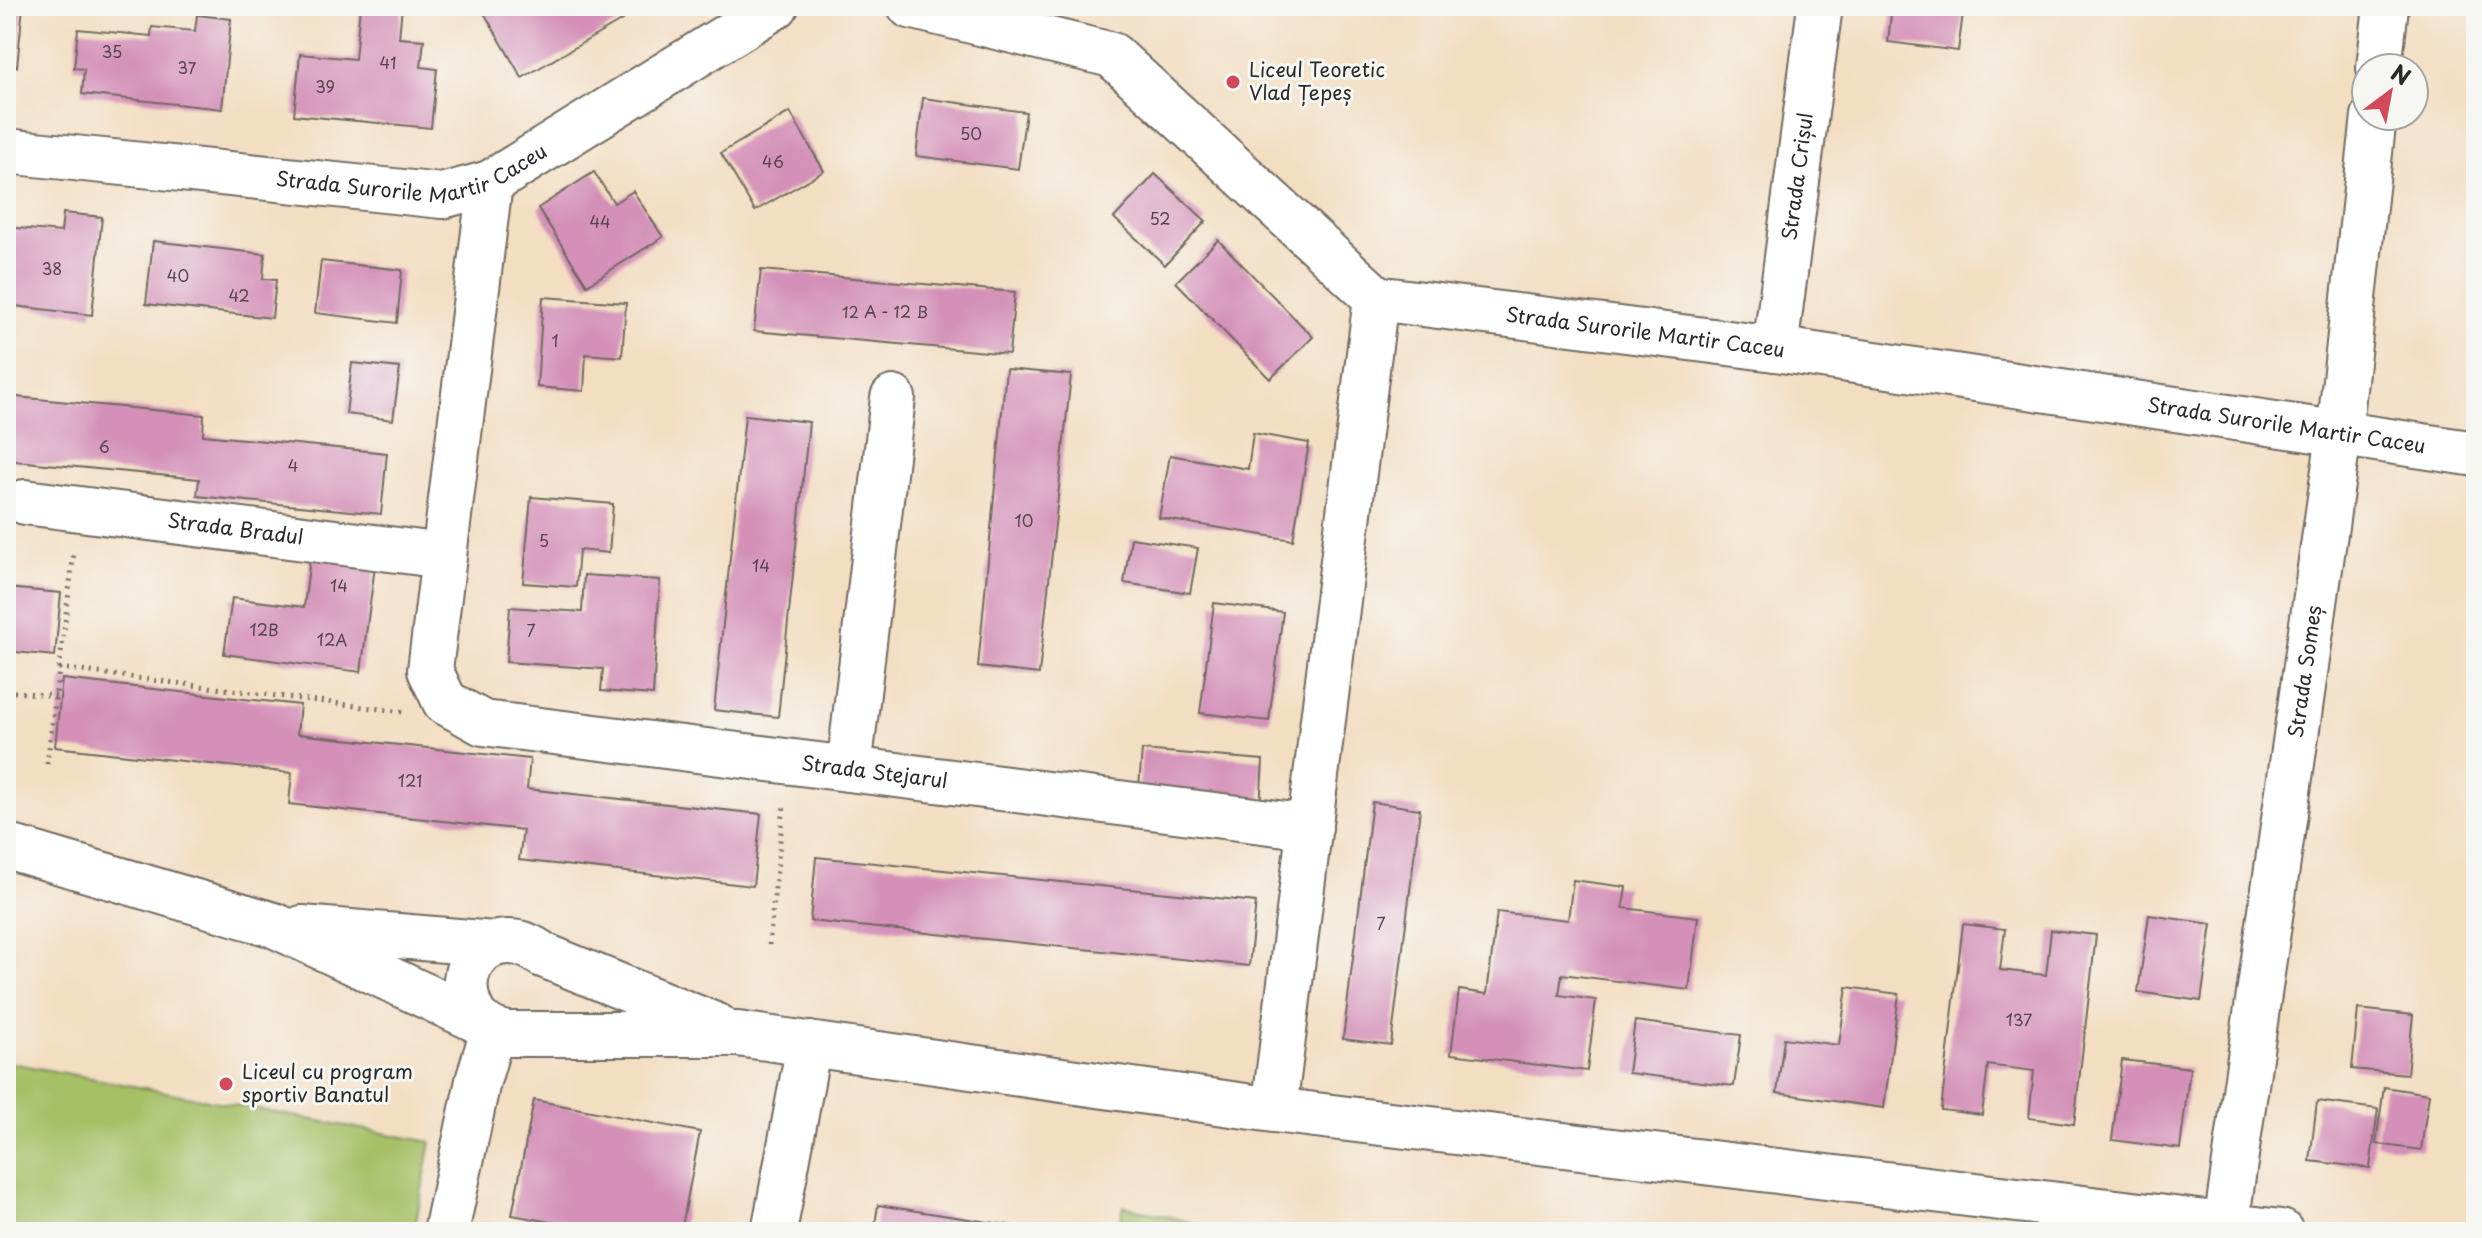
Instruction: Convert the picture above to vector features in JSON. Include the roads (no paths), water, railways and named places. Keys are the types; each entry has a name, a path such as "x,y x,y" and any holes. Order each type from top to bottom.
{"street":[{"name":"Strada Surorile Martir Caceu","path":"6,151 442,196 490,183 776,6"},
{"path":"910,6 1112,55 1376,298 1274,1110"},
{"name":"Strada Crișul","path":"1775,349 1820,6"},
{"path":"2381,52 2386,6"},
{"name":"Strada Someș","path":"2226,1229 2339,435 2372,132"},
{"path":"444,556 490,183"},
{"name":"Strada Surorile Martir Caceu","path":"1376,298 1775,349 2476,454"},
{"path":"849,769 893,398"},
{"name":"Strada Bradul","path":"25,502 444,556"},
{"name":"Strada Stejarul","path":"444,556 430,670 445,702 483,723 1310,827"},
{"path":"6,846 274,925 497,1028 738,1034 1274,1110 2226,1229 2281,1232"},
{"path":"274,925 494,944 520,942 543,955 738,1034"},
{"path":"494,944 475,957 464,977 465,1000 497,1028 540,1023 548,1014 556,995 554,973 543,955"},
{"path":"446,1232 478,1081 497,1028"},
{"path":"774,1232 809,1044"}],"place":[{"name":"Liceul Teoretic Vlad Țepeș","path":"1233,82"},
{"name":"Liceul cu program sportiv Banatul","path":"226,1084"}]}
